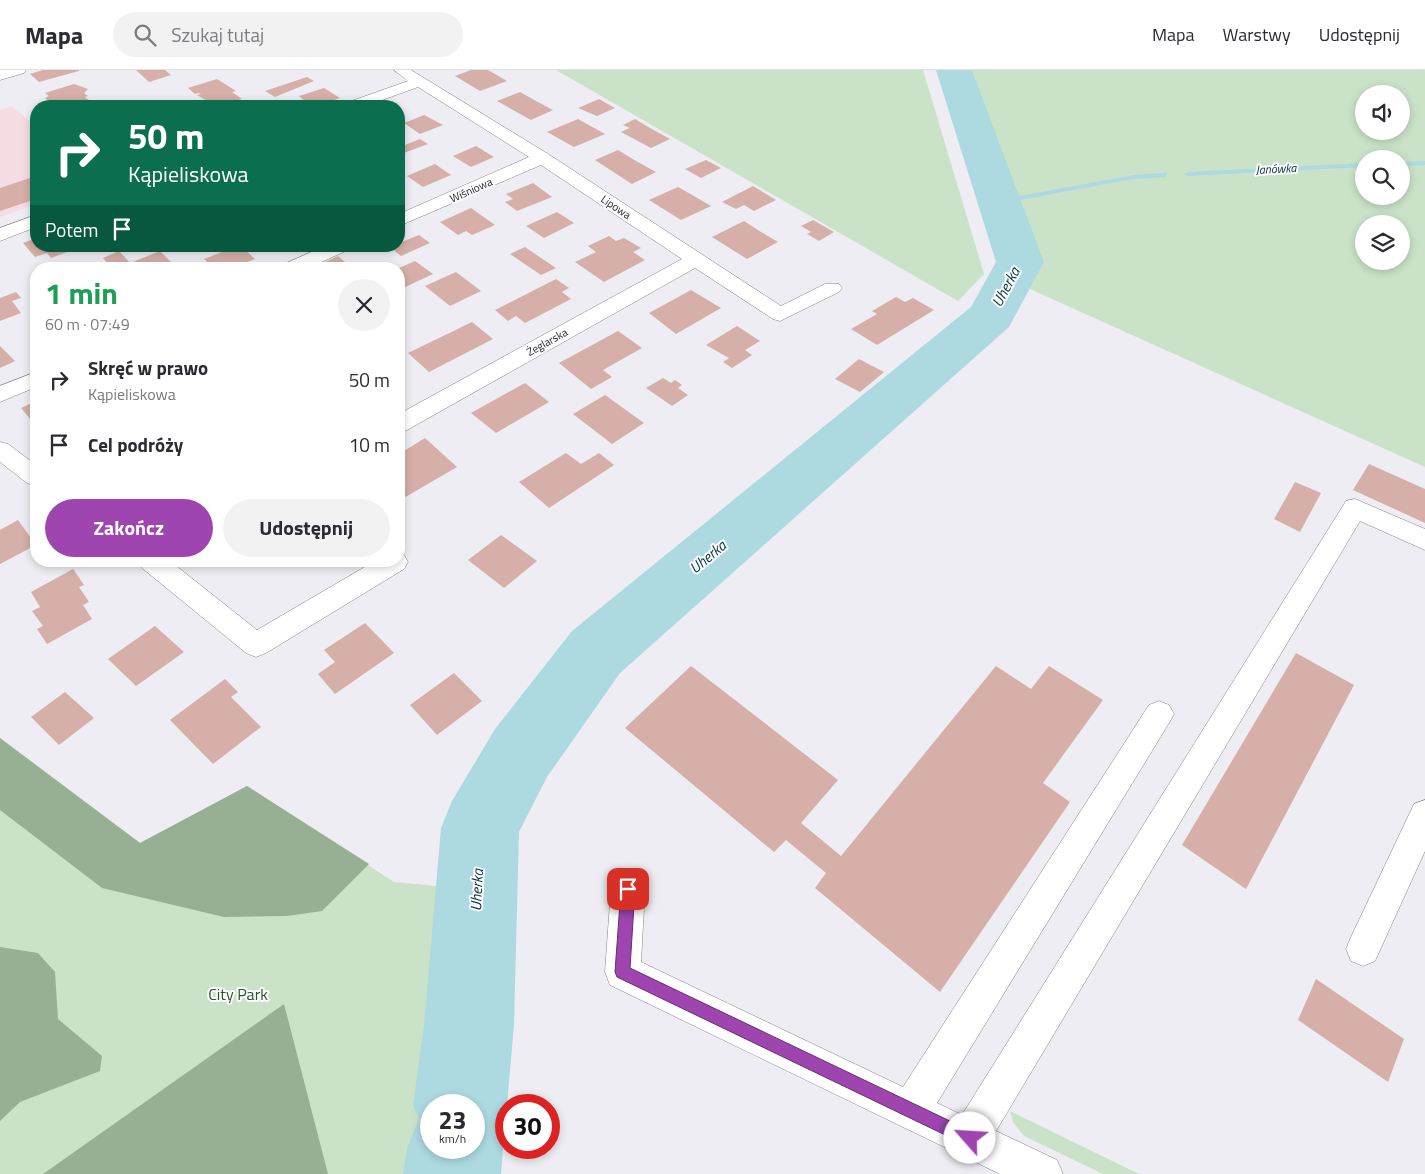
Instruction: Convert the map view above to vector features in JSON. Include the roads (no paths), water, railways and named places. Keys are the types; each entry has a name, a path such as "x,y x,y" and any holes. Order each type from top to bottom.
{"street":[{"path":"0,76 19,70"},
{"name":"Lipowa","path":"401,70 542,158 780,315 832,288"},
{"path":"369,100 419,82"},
{"name":"Wiśniowa","path":"405,218 542,158"},
{"path":"0,234 30,223"},
{"path":"305,262 327,252"},
{"name":"Żeglarska","path":"405,421 694,260"},
{"path":"0,395 30,382"},
{"path":"0,450 30,472"},
{"path":"970,1138 1355,508 1425,540"},
{"path":"158,567 256,645 387,567"},
{"path":"911,1110 1159,714"},
{"path":"1363,949 1425,815"},
{"path":"628,889 623,972 1043,1174"}],"waterway":[{"name":"Uherka","path":"461,1094 469,1025 480,828 521,753 596,652 991,316 1020,262 954,70"},
{"name":"Janówka","path":"1410,164 1425,163"},
{"name":"Janówka","path":"1188,174 1355,165"},
{"name":"Janówka","path":"999,202 1133,177 1163,175"},
{"name":"Uherka","path":"452,1174 454,1159"}],"park label":[{"name":"City Park","path":"238,994"}]}
